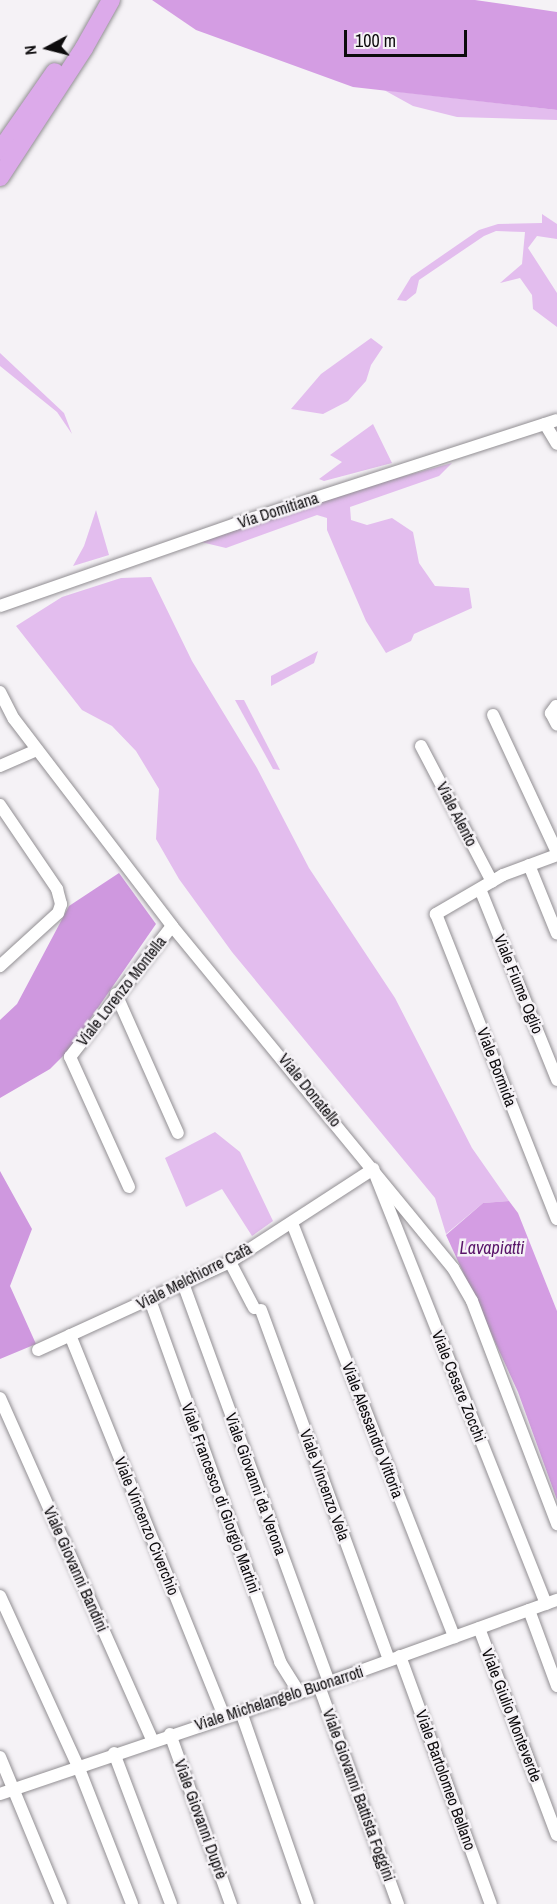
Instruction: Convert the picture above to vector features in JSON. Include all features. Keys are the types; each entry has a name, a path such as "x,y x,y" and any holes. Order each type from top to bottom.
{"highway":[{"path":"0,151 54,75 96,0"},
{"path":"0,177 84,48 111,0"}],"street":[{"path":"551,422 557,444"},
{"name":"Via Domitiana","path":"0,606 235,524 551,422"},
{"name":"Viale Donatello","path":"0,692 37,750 172,926 453,1268 472,1301 557,1524"},
{"path":"556,706 551,713 557,725"},
{"path":"480,889 557,854 492,715"},
{"name":"Viale Alento","path":"421,746 492,882"},
{"path":"0,766 37,750"},
{"path":"0,805 57,889 61,904 58,914 0,966"},
{"path":"529,865 557,934"},
{"name":"Viale Bormida","path":"480,889 436,914 557,1219"},
{"name":"Viale Fiume Oglio","path":"480,889 557,1080"},
{"name":"Viale Lorenzo Montella","path":"129,1187 70,1057 116,994 172,926"},
{"path":"116,994 178,1133"},
{"name":"Viale Melchiorre Cafà","path":"38,1350 184,1286 230,1262 373,1168"},
{"name":"Viale Cesare Zocchi","path":"373,1168 551,1602"},
{"name":"Viale Alessandro Vittoria","path":"292,1223 454,1637"},
{"name":"Viale Vincenzo Vela","path":"230,1262 258,1309 395,1658"},
{"name":"Viale Giovanni da Verona","path":"184,1286 324,1684"},
{"name":"Viale Francesco di Giorgio Martini","path":"150,1300 280,1662 299,1693"},
{"name":"Viale Vincenzo Civerchio","path":"70,1335 224,1717"},
{"name":"Viale Giovanni Bandini","path":"0,1398 152,1739"},
{"path":"0,1596 78,1766 132,1904"},
{"name":"Viale Michelangelo Buonarroti","path":"0,1794 152,1739 299,1693 551,1602"},
{"path":"529,1610 557,1686"},
{"name":"Viale Giulio Monteverde","path":"479,1628 557,1835"},
{"name":"Viale Bartolomeo Bellano","path":"395,1658 491,1904"},
{"name":"Viale Giovanni Battista Foggini","path":"324,1684 398,1904"},
{"path":"240,1712 308,1904"},
{"name":"Viale Giovanni Duprè","path":"170,1734 231,1904"},
{"path":"114,1753 171,1904"},
{"path":"0,1758 15,1789 61,1904"}],"shaded area":[{"path":"384,90 557,110 557,120 457,117 413,106"},
{"path":"542,214 557,224 557,239 537,236 528,248 557,293 557,327 533,309 532,295 520,278 500,283 522,264 525,232 496,231 484,236 419,280 416,293 406,301 397,300 411,277 479,230 498,224 542,223"},
{"path":"371,338 383,347 371,365 366,381 348,401 323,414 291,409 321,374"},
{"path":"0,353 64,413 72,434 57,412 0,366"},
{"path":"373,424 392,463 324,481 319,479 342,462 330,455"},
{"path":"452,463 439,476 350,507 351,520 367,525 392,518 413,532 419,563 435,586 469,588 472,608 414,634 411,641 386,653 366,621 327,530 327,518 317,515 226,548 201,542 364,487"},
{"path":"96,510 109,555 73,566 84,546"},
{"path":"151,577 192,661 257,768 309,868 395,998 472,1148 509,1201 483,1203 446,1234 435,1198 232,952 179,879 156,839 159,789 136,751 112,726 82,710 16,626 62,597 121,578"},
{"path":"318,651 314,663 271,686 271,676"},
{"path":"235,700 244,700 280,770 273,769"},
{"path":"119,873 156,924 68,1051 50,1069 0,1098 0,1020 17,1004 69,906"},
{"path":"215,1132 240,1152 273,1221 252,1236 222,1189 186,1207 165,1158"},
{"path":"0,1171 32,1229 10,1286 36,1344 0,1359"}],"water":[{"path":"152,0 475,0 557,12 557,110 353,87 196,30"},
{"name":"Lavapiatti","path":"509,1201 518,1213 557,1311 557,1500 518,1392 446,1235 483,1203"}]}
